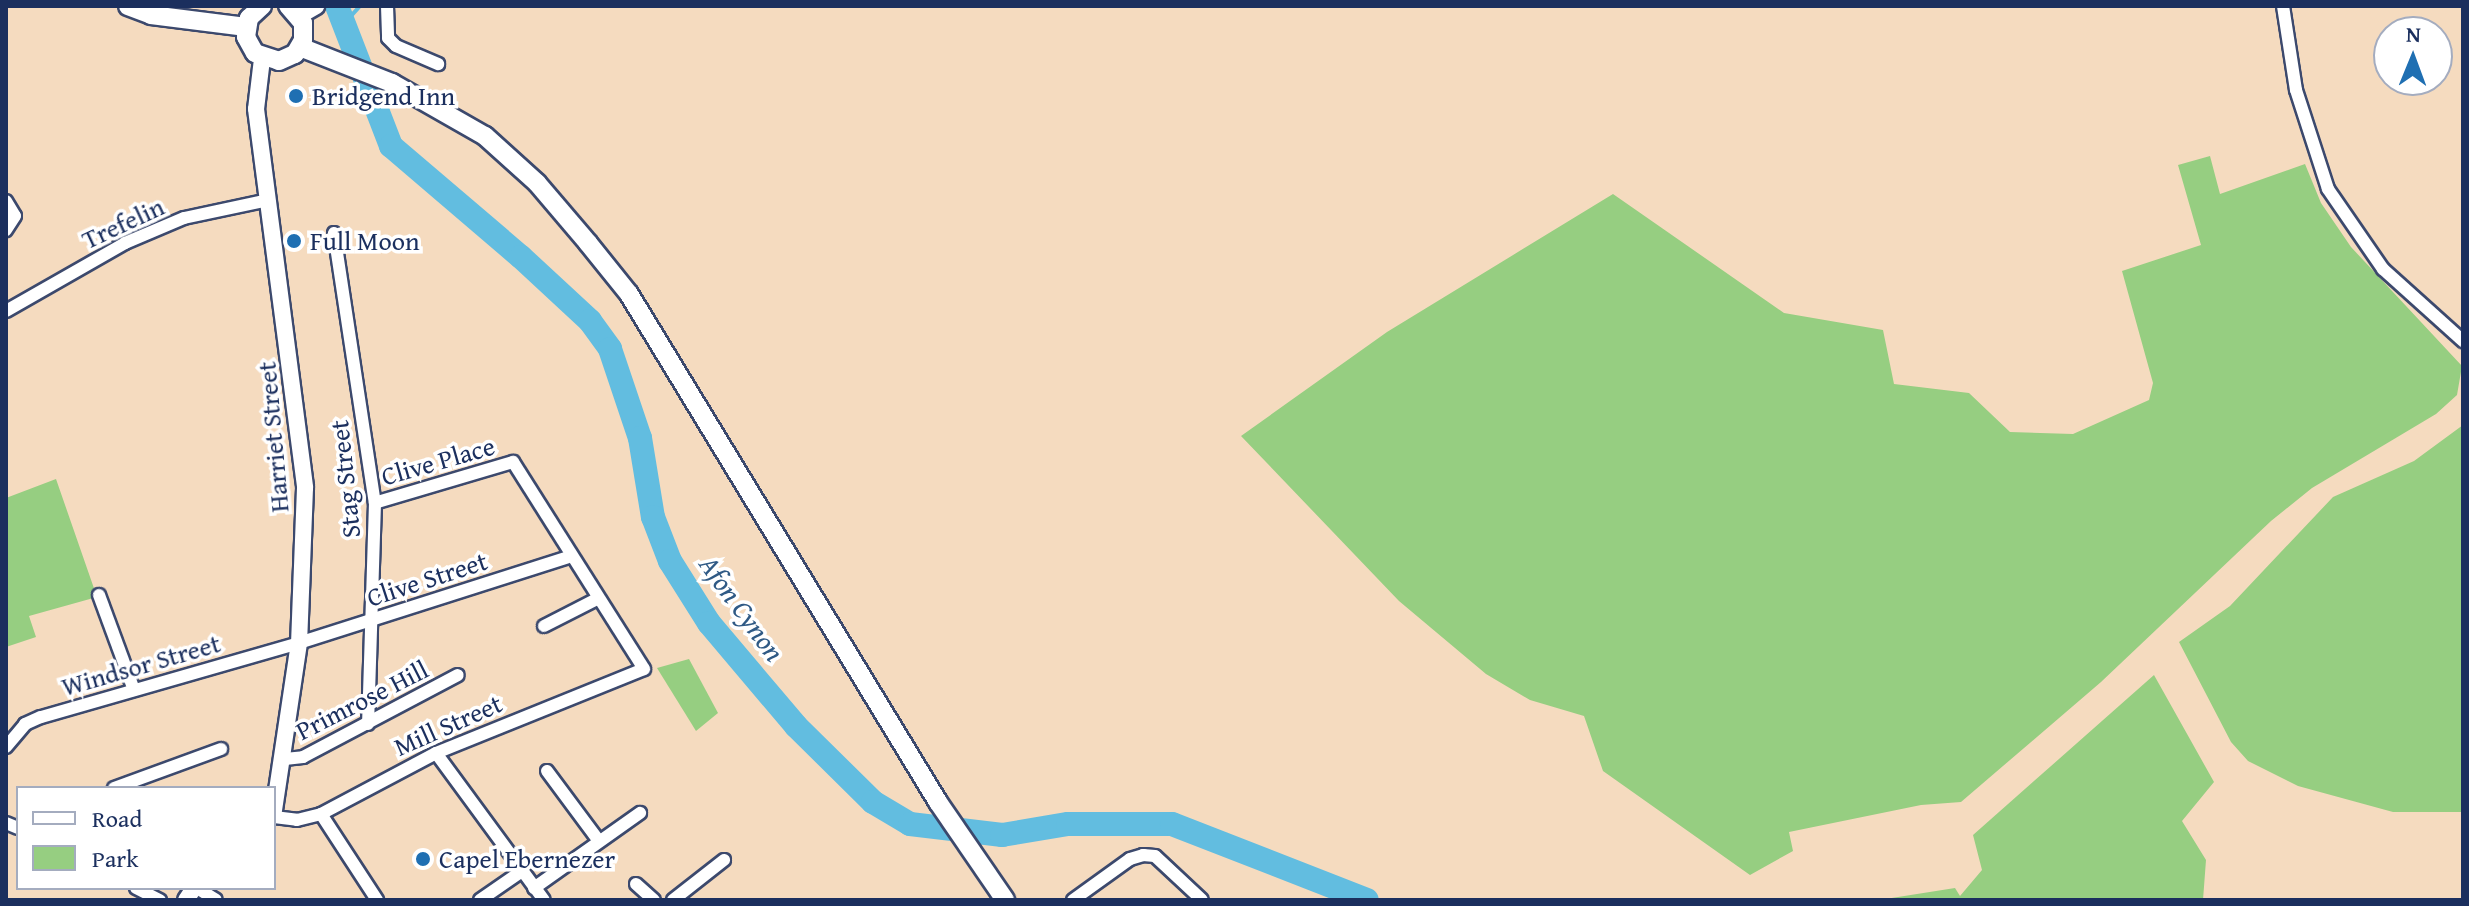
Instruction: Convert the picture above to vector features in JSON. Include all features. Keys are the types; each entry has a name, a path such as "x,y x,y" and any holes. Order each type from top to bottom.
{"main road":[{"path":"128,6 151,15 246,27"},
{"path":"262,6 246,27 249,46 262,59 279,61 300,47 304,31 293,11 316,6"},
{"path":"300,47 392,83 485,136 537,183 629,294 938,802 1005,900"},
{"name":"Harriet Street","path":"262,59 256,109 305,488 299,643 285,759 276,804"}],"street":[{"path":"387,6 388,38 396,46 438,64"},
{"path":"2283,6 2296,90 2328,189 2383,269 2463,341"},
{"name":"Trefelin","path":"6,311 125,243 184,218 269,200"},
{"path":"6,201 15,216 6,230"},
{"name":"Stag Street","path":"334,233 375,503 368,724"},
{"name":"Clive Place","path":"375,503 513,462 568,557"},
{"path":"544,626 595,600 568,557"},
{"name":"Clive Street","path":"299,643 568,557"},
{"path":"99,595 134,690"},
{"name":"Mill Street","path":"276,815 297,820 321,814 436,753 644,669 595,600"},
{"name":"Windsor Street","path":"6,747 33,721 299,643"},
{"name":"Primrose Hill","path":"285,759 303,757 458,675"},
{"path":"119,786 221,749"},
{"path":"436,753 544,900"},
{"path":"547,771 599,841"},
{"path":"534,888 640,813"},
{"path":"321,814 377,900"},
{"path":"1073,900 1130,859 1143,855 1155,856 1202,900"},
{"path":"673,900 724,860"},
{"path":"480,900 522,871"},
{"path":"636,884 654,900"},
{"path":"140,890 160,900"},
{"path":"198,890 216,900"}],"green space":[{"path":"2210,156 2220,194 2305,164 2321,203 2351,247 2462,366 2457,395 2436,414 2312,488 2271,521 2101,682 1961,802 1921,805 1789,832 1793,851 1750,875 1603,771 1584,716 1530,700 1486,674 1399,601 1241,436 1387,332 1613,194 1784,313 1883,330 1894,384 1969,393 2010,432 2073,434 2149,400 2153,383 2122,271 2201,245 2178,165"},
{"path":"2463,425 2463,812 2393,812 2298,786 2248,761 2231,742 2179,642 2230,606 2333,497 2414,461"},
{"path":"56,479 97,597 29,616 36,637 6,647 6,498"},
{"path":"689,659 718,713 696,731 657,668"},
{"path":"2154,675 2214,782 2182,821 2206,860 2203,900 1879,900 1955,888 1960,896 1982,870 1973,835"}],"waterway":[{"name":"Afon Cynon","path":"337,6 391,146 521,257 590,321 610,349 640,438 653,517 670,561 709,623 796,726 873,802 910,824 1002,835 1068,824 1172,824 1367,900"},
{"path":"342,26 360,6"}],"place":[{"name":"Bridgend Inn","path":"296,96"},
{"name":"Full Moon","path":"294,241"},
{"name":"Capel Ebernezer","path":"423,859"}]}
